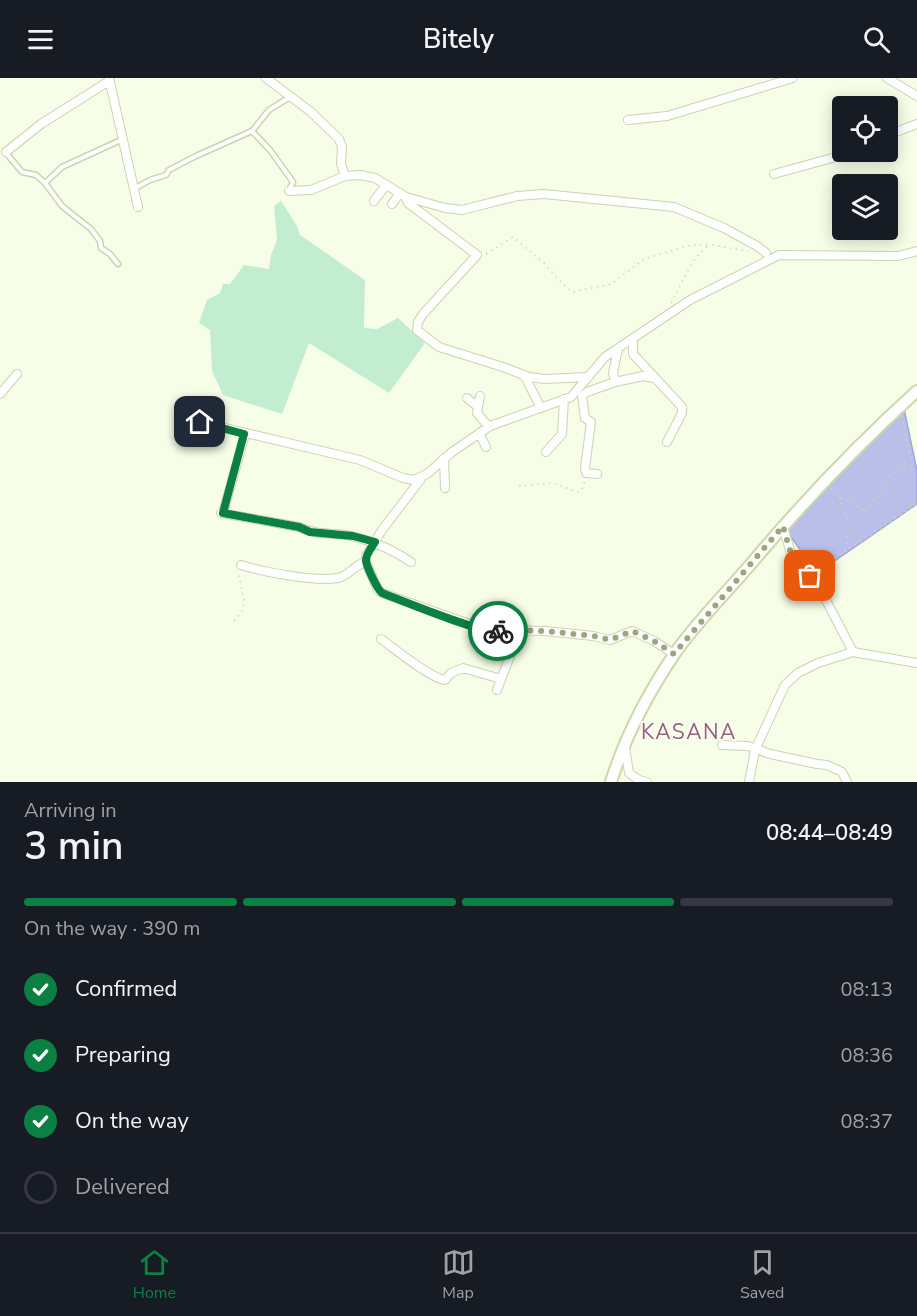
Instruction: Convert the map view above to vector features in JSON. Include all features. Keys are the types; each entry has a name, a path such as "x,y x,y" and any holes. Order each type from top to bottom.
{"main road":[{"path":"611,782 635,721 674,654 823,481 917,391"}],"street":[{"path":"266,78 311,112 339,139 342,147 341,164 345,176"},
{"path":"628,120 667,116 793,78"},
{"path":"887,78 917,96"},
{"path":"6,153 41,124 109,80 138,207"},
{"path":"898,131 917,124"},
{"path":"774,174 832,158"},
{"path":"289,191 311,190 345,176 360,176 375,178 403,195 445,208 462,210 517,196 544,194 674,207 724,228 766,253"},
{"path":"374,201 386,185"},
{"path":"392,204 403,195"},
{"path":"403,195 408,203 477,255 423,314 418,322 417,330 439,347 524,375 545,379 588,377"},
{"path":"549,453 562,434 567,398 605,357 690,300 779,255 898,256 917,250"},
{"path":"633,339 633,354 682,408 682,413 667,442"},
{"path":"615,382 618,348"},
{"path":"0,394 18,374"},
{"path":"524,375 541,408"},
{"path":"597,474 586,473 585,468 591,422 585,418 582,396 615,382 643,376 654,378"},
{"path":"480,396 477,413 489,427"},
{"path":"467,398 477,406"},
{"path":"583,398 567,398 489,427 444,458 418,481 366,556 366,562 378,590 382,593 492,632 520,630 594,636 610,640 622,634 635,632 674,654"},
{"path":"200,422 360,460 403,478 413,480 427,474"},
{"path":"244,434 222,513 299,527 310,532 353,536 385,545 411,562"},
{"path":"479,434 486,447"},
{"path":"444,458 445,488"},
{"path":"783,526 791,554 810,576 827,602 853,652"},
{"path":"241,565 320,579 341,578 366,562"},
{"path":"497,690 520,630"},
{"path":"381,639 438,679 445,680 451,673 463,668 501,679"},
{"path":"749,782 755,750 785,685 791,679 818,663 853,652 917,663"},
{"path":"625,744 629,773 647,782"},
{"path":"722,745 748,746 755,750 827,765 843,772 847,782"}],"lane":[{"path":"133,189 166,175 169,170 196,156 252,131 269,110 290,96"},
{"path":"252,131 270,150 293,182 289,191"},
{"path":"45,183 62,167 122,140"},
{"path":"6,153 22,172 36,176 45,183 62,206 91,229 102,248 118,264"}],"path":[{"path":"477,255 484,255 513,237 544,263 572,292 611,284 644,259 691,245 710,245 766,253"},
{"path":"668,308 682,277 700,252 710,245"},
{"path":"897,408 904,418 904,428 917,469"},
{"path":"823,481 841,499 849,500 865,512 888,483 890,473 914,465"},
{"path":"519,486 553,483 578,492 582,489 586,473"},
{"path":"841,499 840,508 847,518 849,530 846,542 848,549"},
{"path":"810,576 917,504"},
{"path":"234,621 243,610 244,599 238,572 241,565"}],"green space":[{"path":"281,201 300,235 365,280 364,328 377,329 398,318 425,343 389,393 309,343 282,414 223,395 212,371 210,330 199,323 207,300 220,293 223,284 230,284 244,265 269,269 277,240 274,206"}],"water":[{"path":"903,404 917,471 917,504 817,573 783,526"}],"way so far":[{"path":"498,631 545,631 610,640 632,631 674,654 783,526 791,554 810,576"}],"district":[{"name":"KASANA","path":"689,732"}],"route":[{"path":"200,422 244,434 223,513 299,527 310,532 353,536 375,542 366,556 366,562 378,590 382,593 470,625 492,632 498,631"}]}
